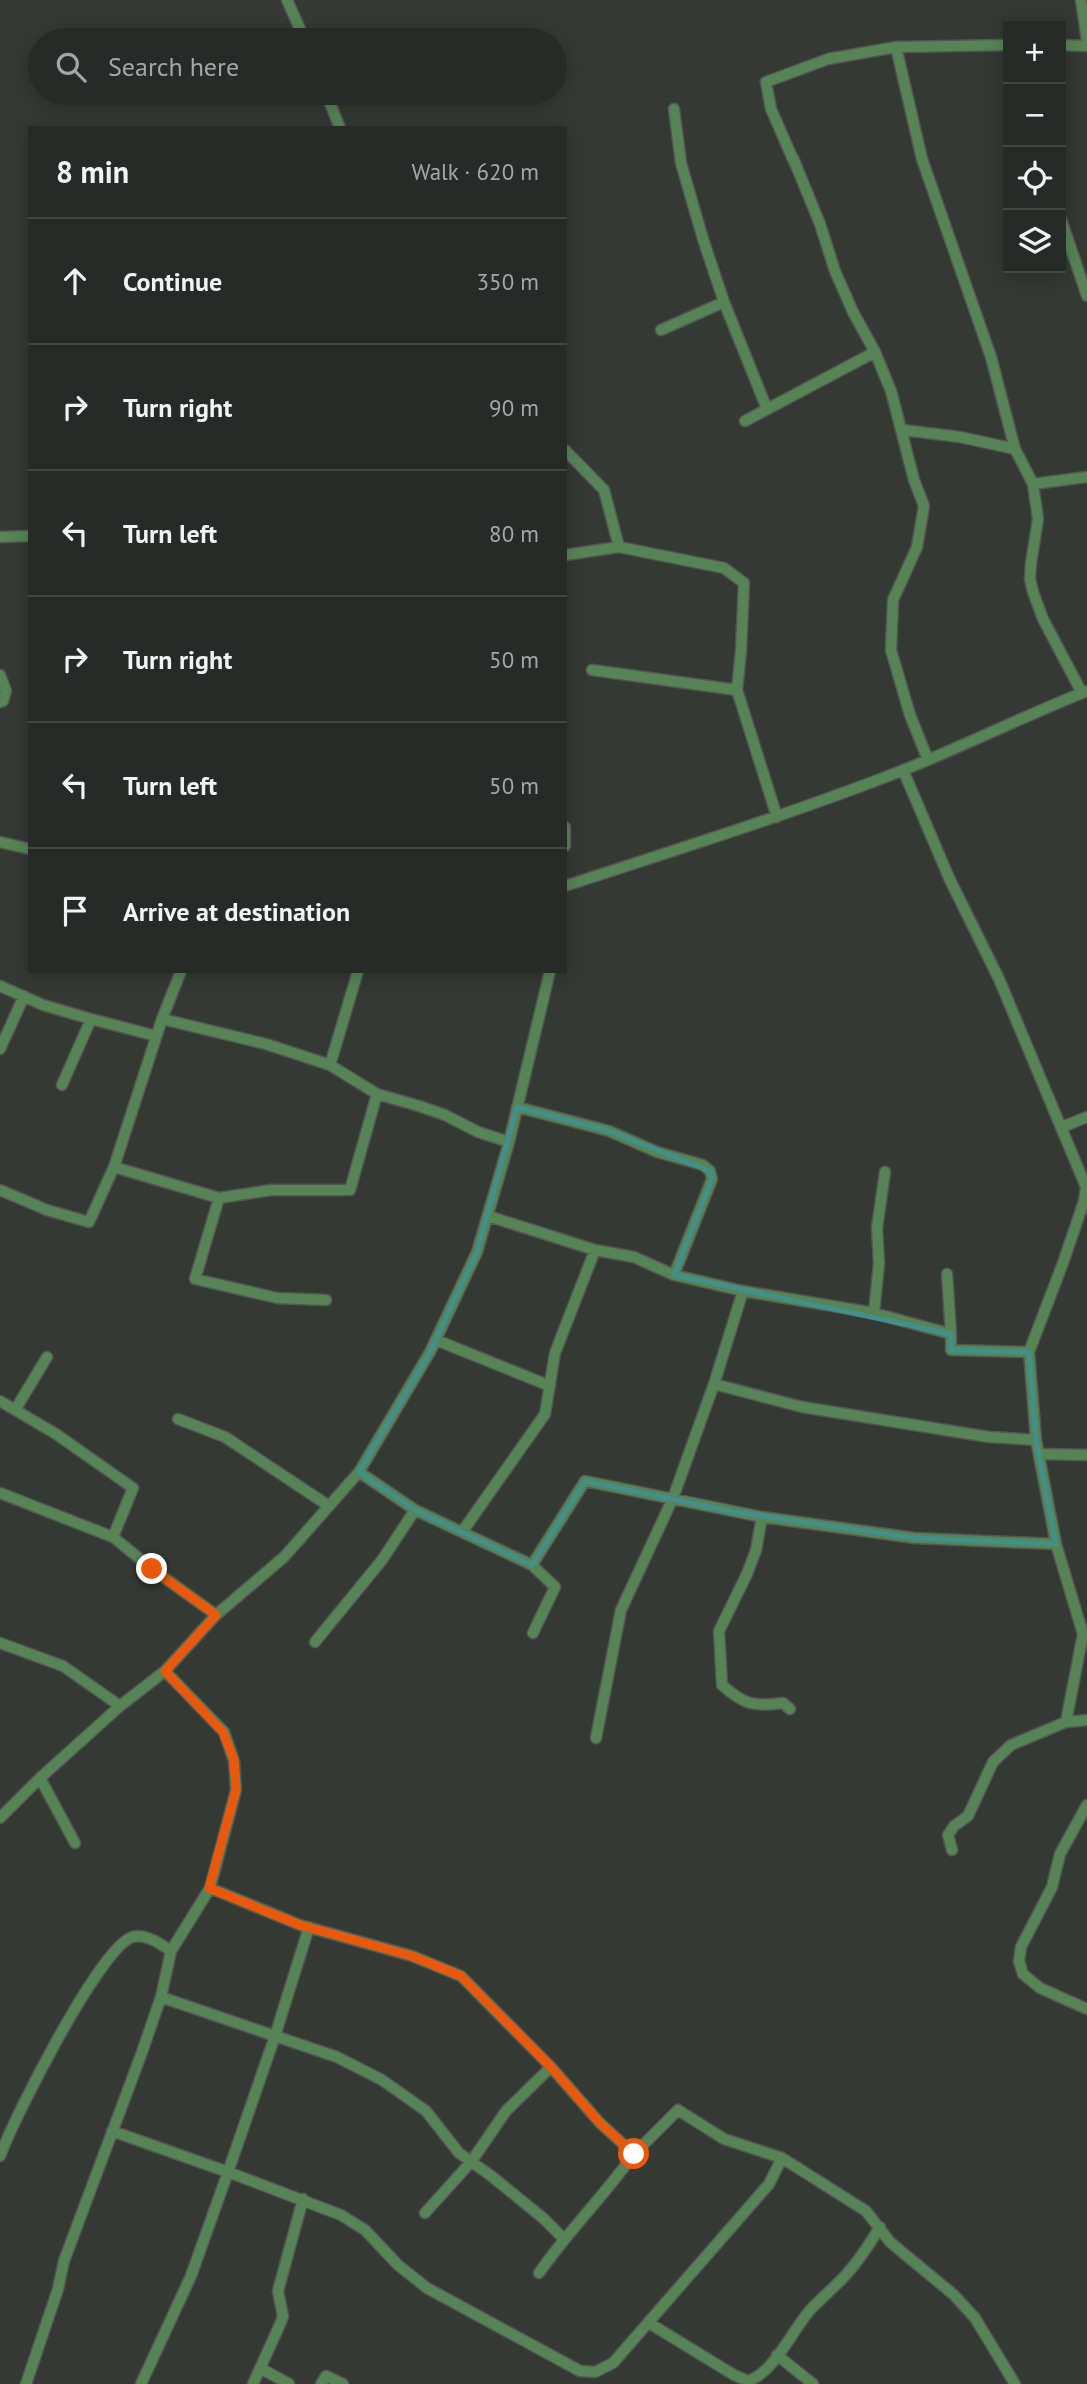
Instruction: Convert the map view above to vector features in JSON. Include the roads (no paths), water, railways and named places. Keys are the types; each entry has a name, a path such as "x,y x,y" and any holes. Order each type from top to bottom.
{"street":[{"path":"287,0 300,28"},
{"path":"1066,45 1087,44 1082,0"},
{"path":"820,224 771,109 766,82 828,59 896,47 1003,45"},
{"path":"567,885 777,817 903,771 1084,692 1043,618 1030,579 1038,519 1033,484 1015,449 976,310 922,159 896,47"},
{"path":"331,105 339,126"},
{"path":"674,109 681,163 703,239 724,302 767,409"},
{"path":"793,158 852,312 875,352 891,391 914,480 924,506 917,547 893,600 891,650 910,715 928,760"},
{"path":"1066,234 1087,296"},
{"path":"661,330 724,302"},
{"path":"745,421 875,352"},
{"path":"902,430 960,437 1015,449"},
{"path":"567,452 604,490 619,547"},
{"path":"1033,484 1087,477"},
{"path":"0,537 28,536"},
{"path":"567,555 619,547 724,568 744,583 737,690 777,817"},
{"path":"592,670 737,690"},
{"path":"0,675 6,691 3,701 0,702"},
{"path":"903,771 950,880 999,979 1086,1187 1084,1201 1063,1263 1029,1352 1036,1440 1056,1544 1083,1634 1066,1722"},
{"path":"0,842 28,849"},
{"path":"0,1190 47,1210 89,1222 114,1167 162,1018 180,973"},
{"path":"330,1065 357,973"},
{"path":"0,1818 120,1706 165,1671 216,1615 284,1557 359,1472 436,1340 477,1252 509,1142 550,973"},
{"path":"0,986 43,1004 156,1037"},
{"path":"0,1049 24,996"},
{"path":"162,1018 266,1044 330,1065 377,1094 445,1115 478,1132 509,1142"},
{"path":"62,1085 91,1019"},
{"path":"114,1167 219,1198 271,1190 350,1190 377,1094"},
{"path":"517,1107 609,1131 657,1152 703,1165 710,1171 712,1179 674,1275"},
{"path":"1062,1127 1087,1117"},
{"path":"874,1313 879,1263 877,1228 885,1172"},
{"path":"219,1198 195,1279 277,1298 326,1300"},
{"path":"488,1216 595,1250 634,1257 674,1275 743,1291 874,1313 951,1334"},
{"path":"462,1532 545,1414 555,1353 595,1250"},
{"path":"947,1274 951,1350 1029,1352"},
{"path":"596,1738 621,1610 673,1498 714,1384 743,1291"},
{"path":"436,1340 550,1386"},
{"path":"15,1410 47,1357"},
{"path":"714,1384 802,1408 989,1437 1036,1440"},
{"path":"0,1401 56,1434 133,1488 113,1536"},
{"path":"178,1419 225,1437 329,1506"},
{"path":"1040,1454 1087,1455"},
{"path":"359,1472 415,1510 531,1565 555,1587 533,1633"},
{"path":"531,1565 585,1480 762,1517 915,1538 1056,1544"},
{"path":"0,1493 113,1536 152,1569 216,1615"},
{"path":"315,1643 382,1560 415,1510"},
{"path":"762,1517 747,1574 719,1631 722,1685 748,1703 760,1706 783,1703 790,1709"},
{"path":"0,1643 63,1666 120,1706"},
{"path":"26,2384 58,2289 64,2261 161,1997 172,1951 209,1888 236,1790 234,1760 223,1732 165,1671"},
{"path":"952,1850 948,1835 954,1826 968,1816 993,1762 1011,1745 1066,1722 1087,1720"},
{"path":"40,1778 75,1843"},
{"path":"1087,1805 1060,1854 1052,1887 1021,1947 1019,1961 1023,1974 1040,1987 1087,2009"},
{"path":"209,1888 309,1927 412,1956 461,1976 551,2067 600,2123 634,2154"},
{"path":"141,2384 187,2285 275,2036 309,1927"},
{"path":"0,2156 8,2133 44,2065 105,1962 120,1943 135,1936 153,1940 172,1951"},
{"path":"161,1997 337,2057 382,2080 426,2111 459,2153 543,2218 563,2238"},
{"path":"425,2213 471,2162 506,2111 551,2067"},
{"path":"539,2273 563,2238 613,2183 634,2154 678,2110 724,2139 782,2158 866,2211 890,2242 954,2295 975,2318 1015,2384"},
{"path":"112,2131 341,2215 365,2230 398,2265 427,2288 580,2371 595,2372 613,2363 649,2323 769,2184 782,2158"},
{"path":"253,2384 283,2316 278,2291 303,2199"},
{"path":"649,2323 734,2375 748,2381 758,2378 810,2310 844,2277 880,2227"},
{"path":"777,2355 813,2384"},
{"path":"260,2368 289,2384"},
{"path":"321,2384 326,2376 343,2384"}]}
